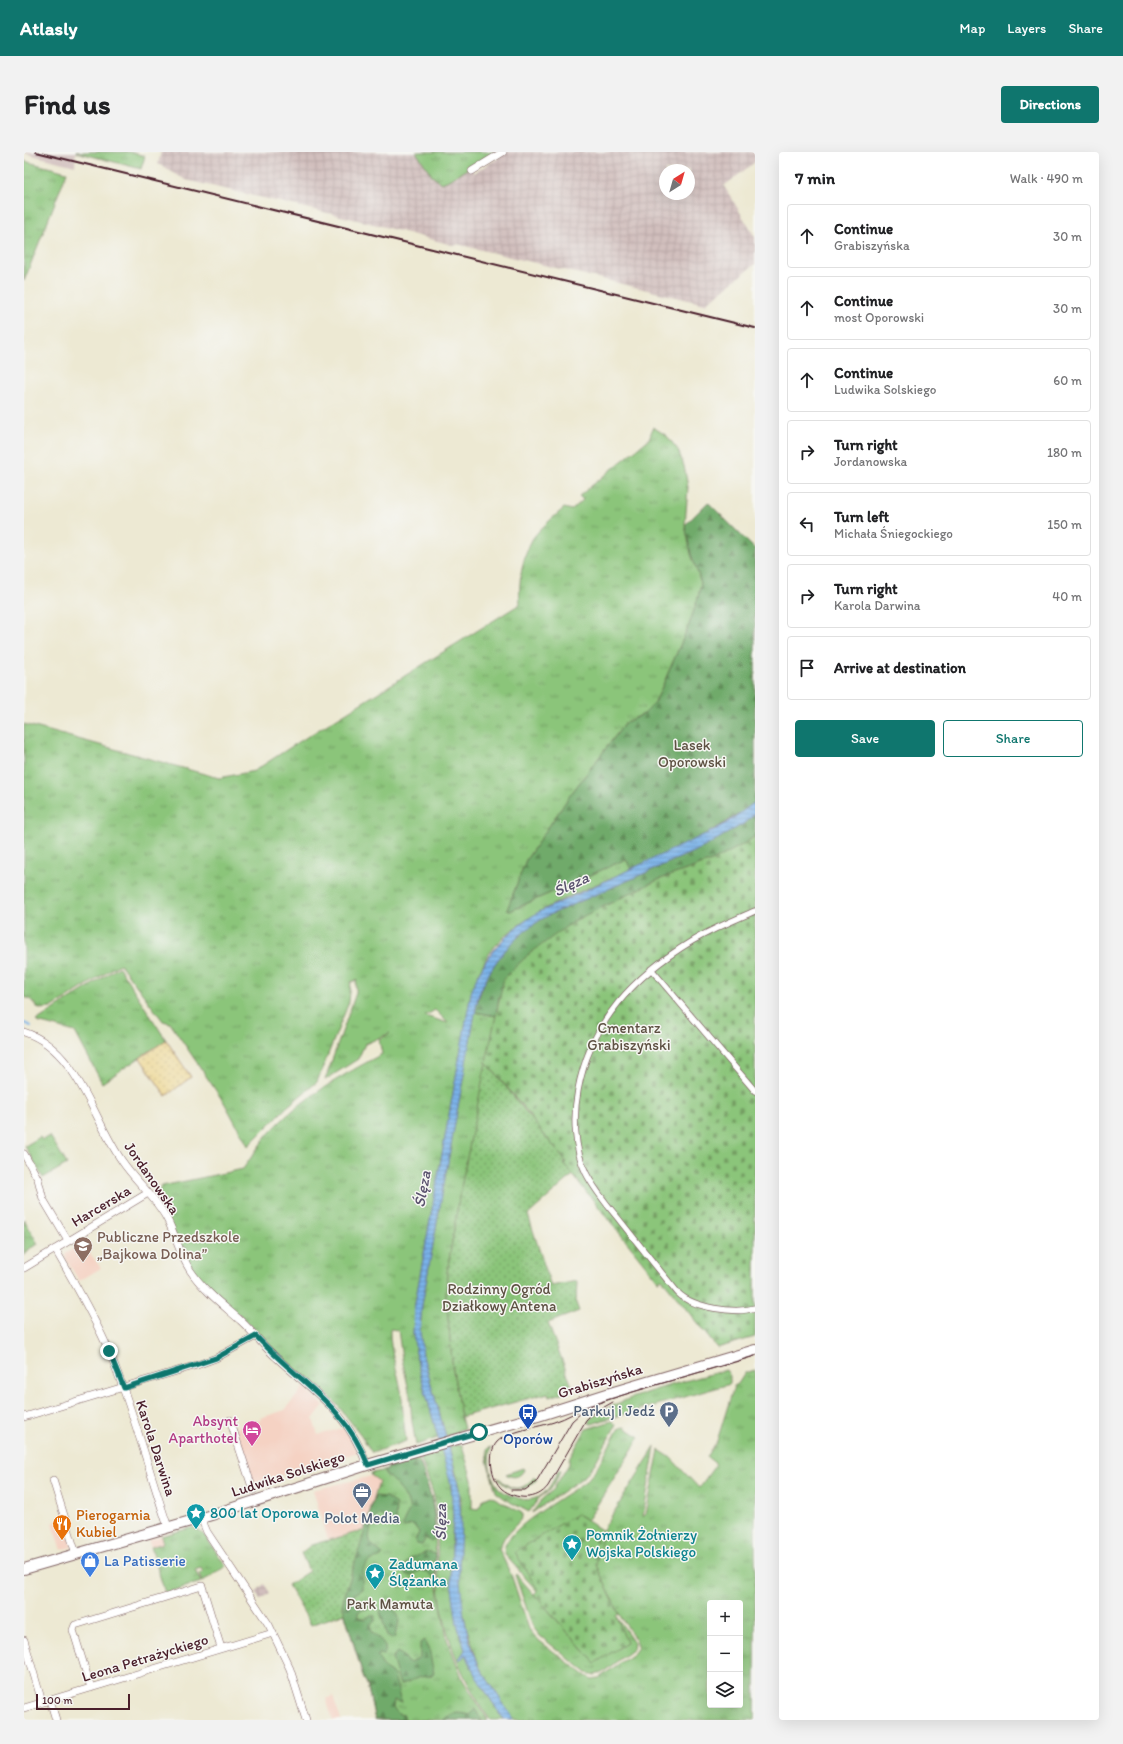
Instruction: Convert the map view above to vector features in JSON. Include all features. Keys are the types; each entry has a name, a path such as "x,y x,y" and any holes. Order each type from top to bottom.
{"main road":[{"name":"Grabiszyńska","path":"423,1449 538,1416 755,1350"},
{"name":"Ludwika Solskiego","path":"24,1569 201,1518 423,1449"}],"street":[{"path":"472,170 503,152"},
{"path":"755,910 693,940 651,969 636,982 600,1028 583,1066 575,1112 581,1159 592,1184 681,1297 721,1310 736,1311 755,1308"},
{"path":"651,969 755,1091"},
{"name":"Jordanowska","path":"24,1032 41,1041 64,1058 122,1161 168,1221 184,1261 205,1290 256,1336 276,1358 328,1402 354,1436 368,1465"},
{"name":"Harcerska","path":"24,1154 38,1179 43,1199 68,1241"},
{"name":"Harcerska","path":"24,1268 148,1193"},
{"name":"Karola Darwina","path":"55,1249 93,1318 109,1351 124,1388 168,1527"},
{"path":"24,1417 124,1388 216,1358 256,1336"},
{"path":"230,1420 253,1490"},
{"path":"53,1480 76,1554"},
{"path":"201,1518 207,1532 251,1595 273,1633 290,1670 306,1720"},
{"path":"91,1688 73,1630 75,1625 131,1607 202,1586 221,1648"},
{"name":"Leona Petrażyckiego","path":"24,1708 273,1633"},
{"path":"24,1640 42,1702"},
{"path":"50,1700 56,1720"}],"shaded area":[{"path":"76,152 75,166 24,153"},
{"path":"161,152 416,152 433,177 447,181 470,167 474,173 508,152 755,152 755,162 724,186 755,237 755,264 705,304 457,244 456,246 366,222 186,180 158,164"},
{"name":"Publiczne Przedszkole „Bajkowa Dolina”","path":"82,1243 101,1268 79,1281 66,1259 65,1254"},
{"path":"304,1387 324,1405 313,1419 318,1435 343,1428 358,1452 253,1484 236,1428 285,1410"},
{"path":"372,1476 379,1481 365,1530 328,1540 313,1490"},
{"path":"63,1519 72,1547 61,1550 52,1523"},
{"path":"161,1536 163,1543 151,1547 148,1540"},
{"path":"264,1584 270,1593 260,1600 256,1592"},
{"path":"333,1696 341,1720 333,1720 326,1699"}],"green space":[{"path":"76,152 129,152 145,156 141,169"},
{"path":"416,152 495,152 447,181 441,183 433,177"},
{"path":"24,161 67,172 24,281"},
{"path":"653,427 667,436 678,450 684,466 688,487 685,525 701,583 698,598 689,625 655,703 644,714 626,722 571,794 526,860 507,910 510,911 626,859 631,869 574,894 534,915 501,940 489,954 479,973 471,993 414,1309 413,1334 418,1365 438,1438 416,1445 410,1396 402,1359 398,1330 390,1329 391,1347 401,1389 406,1441 372,1453 361,1435 335,1402 320,1387 283,1360 249,1324 204,1284 192,1268 156,1196 162,1186 243,1169 266,1137 291,1112 335,1080 382,1054 379,1040 390,1033 365,1044 358,1059 325,1080 356,993 357,980 351,982 349,1002 317,1082 288,1106 248,1146 225,1104 170,1023 163,1021 120,964 51,1008 39,1009 30,999 24,997 24,724 219,778 254,771 520,604 522,570 529,545 536,534 564,508 572,510 583,500 579,496 649,439","holes":["435,1010 448,1023 425,1016"]},
{"name":"Lasek Oporowski","path":"708,502 755,549 755,802 741,813 711,831 631,869 626,859 510,911 507,910 526,860 571,794 626,722 644,714 655,703 689,625 698,598 701,583 691,554 685,525"},
{"path":"755,814 755,836 746,843 715,860 658,880 574,921 499,997 496,1016 475,1012 485,982 500,956 521,934 533,925 547,916 704,847 743,824"},
{"name":"Cmentarz Grabiszyński","path":"755,836 755,1337 717,1348 662,1279 658,1281 564,1164 566,1162 530,1117 530,1115 486,1062 504,978 528,955 574,921 658,880 715,860 746,843"},
{"path":"119,967 166,1040 102,1083 75,1032 36,1021"},
{"path":"475,1012 496,1016 459,1198 447,1273 446,1297 453,1370 464,1429 458,1430 458,1433 446,1436 423,1356 420,1331 422,1305"},
{"name":"Rodzinny Ogród Działkowy Antena","path":"486,1062 566,1162 564,1164 573,1175 528,1215 551,1286 577,1281 576,1303 579,1311 548,1323 573,1389 549,1397 548,1393 461,1417 453,1370 446,1297 447,1273 459,1198"},
{"path":"50,1136 67,1164 43,1178 25,1146 40,1137 42,1140"},
{"path":"24,1219 38,1244 27,1250 24,1256"},
{"path":"726,1370 730,1376 730,1384 592,1424 588,1423 597,1414 631,1398 674,1384"},
{"path":"755,1370 755,1720 514,1720 480,1668 467,1629 461,1602 459,1573 461,1501 457,1477 449,1447 462,1445 472,1480 472,1508 478,1509 484,1499 491,1496 522,1513 522,1518 504,1538 499,1549 512,1577 529,1629 537,1639 586,1676 592,1679 599,1678 634,1653 638,1647 637,1642 619,1614 596,1565 602,1531 655,1447 643,1517 646,1514 659,1450 670,1457 699,1488 716,1464 707,1457 717,1441 734,1386 738,1384 745,1373"},
{"path":"612,1421 616,1425 595,1463 585,1476 532,1513 542,1499 553,1490 569,1464 569,1459 586,1429"},
{"path":"624,1427 640,1437 587,1521 577,1514 537,1591 507,1557 504,1550 505,1546 518,1529 529,1520 587,1480 595,1471 619,1428"},
{"path":"491,1447 489,1458 490,1470 497,1486 507,1494 524,1500 536,1498 545,1493 559,1470 561,1471 551,1489 539,1498 529,1512 508,1501 496,1492 487,1460 487,1449"},
{"path":"441,1449 449,1474 453,1502 451,1581 457,1624 465,1650 459,1659 460,1660 466,1654 483,1688 504,1720 490,1720 469,1686 454,1652 443,1616 438,1576 436,1506 420,1456"},
{"name":"Park Mamuta","path":"418,1457 432,1499 435,1515 436,1577 447,1639 463,1680 488,1720 375,1720 367,1684 364,1679 342,1604 379,1481 372,1476 371,1473 388,1470 387,1467"},
{"path":"410,1459 421,1465 430,1493 433,1511 435,1539 431,1542 426,1538 422,1545 417,1544 415,1541 419,1532 417,1529 411,1524 406,1527 403,1526 404,1520 409,1511 408,1501 397,1485 385,1474 385,1470 388,1470 387,1467"},
{"path":"523,1468 524,1470 518,1476 506,1474"},
{"path":"534,1477 537,1479 533,1484 522,1489 512,1488 507,1486 498,1478 510,1487 518,1488 525,1486"},
{"path":"375,1496 386,1497 396,1504 395,1526 389,1524 381,1515 378,1515 369,1535 373,1546 383,1555 380,1558 368,1562 363,1573 362,1589 354,1594 354,1598 356,1601 368,1602 369,1604 368,1609 358,1612 358,1617 365,1619 371,1615 375,1616 375,1621 371,1624 371,1628 385,1646 384,1655 378,1654 377,1656 385,1669 394,1675 401,1703 394,1700 393,1708 399,1714 404,1715 405,1720 375,1720 367,1684 364,1679 342,1604"},
{"path":"577,1514 603,1531 596,1565 619,1614 616,1616 627,1643 595,1663 534,1594 538,1590 515,1552"},
{"path":"194,1527 205,1536 226,1566 202,1582 199,1574 203,1572 201,1568 195,1570 201,1582 165,1593 151,1547 163,1543 161,1536"},
{"path":"365,1530 342,1604 345,1613 311,1625 288,1585 309,1571 301,1553 311,1545"},
{"path":"427,1552 435,1554 436,1577 433,1577 427,1572 421,1570 413,1575 406,1574 403,1571 402,1568 411,1558"},
{"path":"516,1574 595,1663 616,1616 634,1642 633,1649 602,1673 595,1675 587,1673 540,1636 533,1627 515,1575"},
{"path":"385,1606 390,1607 399,1616 399,1623 395,1637 392,1639 387,1636 380,1611"},
{"path":"424,1640 430,1651 434,1673 430,1676 420,1677 400,1685 392,1658 397,1652 410,1663 420,1657 420,1643"},
{"path":"475,1709 482,1720 442,1720 448,1715 455,1713 469,1715"}],"sand":[{"path":"166,1040 191,1077 166,1096 140,1058"}],"water":[{"path":"755,802 755,814 743,824 704,847 547,916 535,924 505,950 483,984 478,997 422,1305 420,1331 423,1356 449,1447 459,1489 461,1524 459,1573 464,1616 469,1639 480,1668 514,1720 504,1720 475,1675 466,1654 460,1660 459,1659 465,1650 457,1624 451,1581 453,1516 451,1485 418,1365 413,1334 414,1309 471,993 482,968 496,947 515,929 537,913 712,831 728,822"}],"waterway":[{"path":"24,1023 31,1026"}],"tram line":[{"path":"613,1402 592,1414 586,1420 548,1486 543,1491 532,1496 520,1497 508,1493 498,1485 493,1473 491,1459 494,1447 502,1438 524,1430 548,1424 610,1399 755,1356"},
{"path":"511,1490 525,1490 536,1482 572,1421 582,1412"}],"railway":[{"path":"36,152 755,328"}],"place":[{"name":"Publiczne Przedszkole „Bajkowa Dolina”","path":"83,1263"},
{"name":"Parkuj i Jedź","path":"669,1428"},
{"name":"Oporów","path":"528,1430"},
{"name":"Absynt Aparthotel","path":"252,1447"},
{"name":"Polot Media","path":"362,1509"},
{"name":"800 lat Oporowa","path":"196,1530"},
{"name":"Pierogarnia Kubiel","path":"62,1541"},
{"name":"Pomnik Żołnierzy Wojska Polskiego","path":"572,1561"},
{"name":"La Patisserie","path":"90,1578"},
{"name":"Zadumana Ślężanka","path":"375,1590"}],"route":[{"path":"109,1351 124,1388 197,1366 237,1348 256,1336 276,1358 328,1402 350,1429 362,1450 368,1465 479,1432"}],"water label":[{"name":"Ślęza","path":"571,884"},
{"name":"Ślęza","path":"422,1189"},
{"name":"Ślęza","path":"440,1522"}]}
